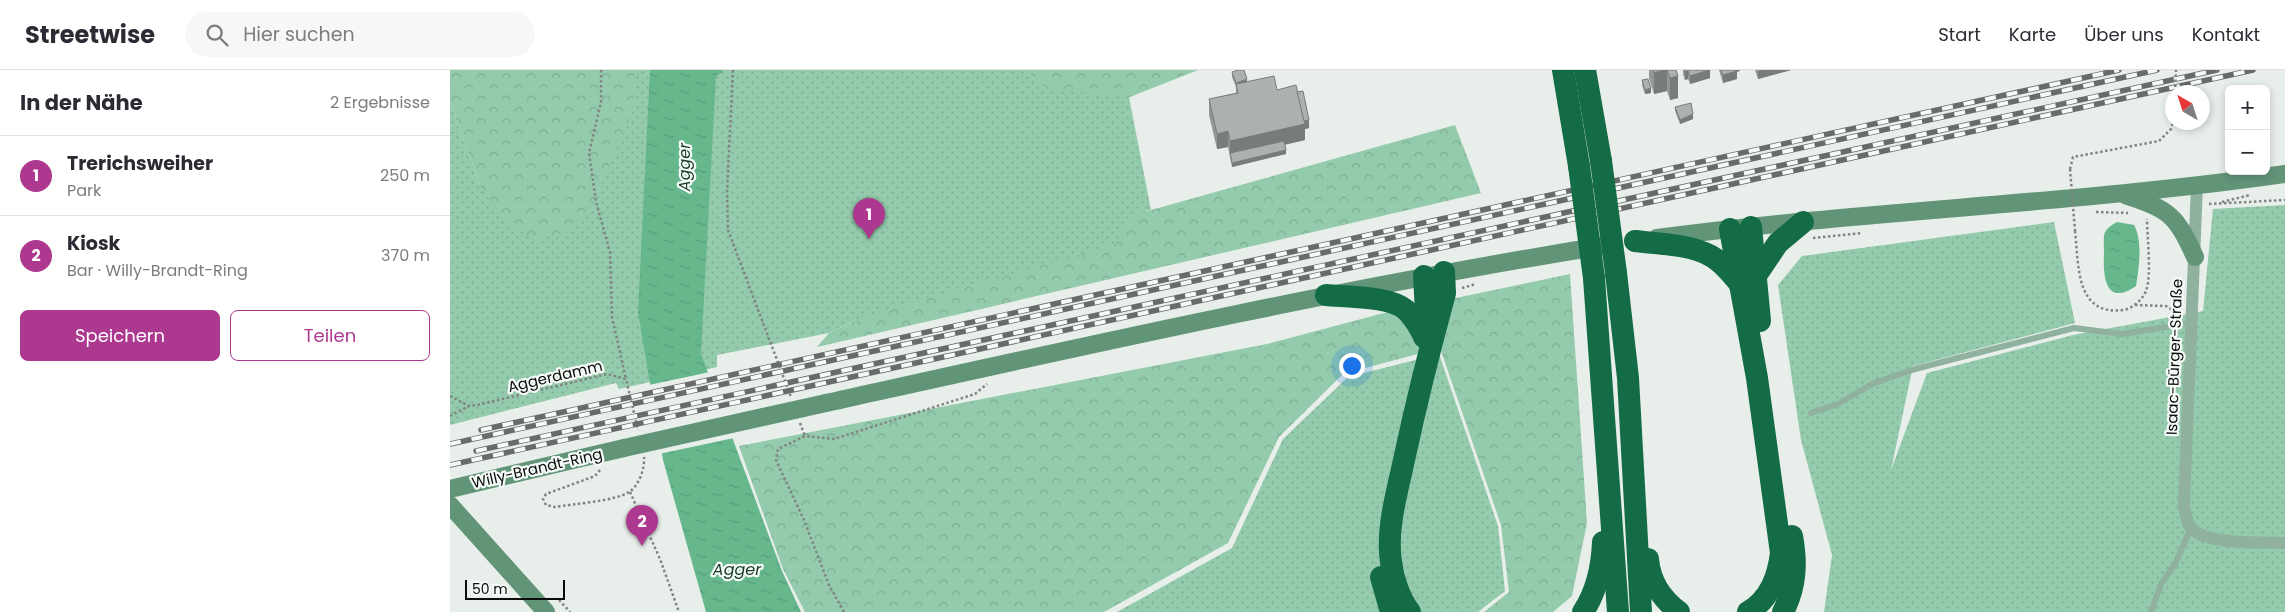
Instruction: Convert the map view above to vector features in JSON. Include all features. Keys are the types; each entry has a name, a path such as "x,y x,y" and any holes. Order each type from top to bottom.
{"highway":[{"path":"1563,70 1580,166 1594,278 1618,612"},
{"path":"1585,70 1601,161 1628,378 1641,612"},
{"path":"1740,228 1757,378 1782,553 1778,572 1770,590 1756,607 1748,612"},
{"path":"1747,280 1778,243 1804,231"},
{"path":"1635,241 1690,249 1711,256 1727,269 1747,280"},
{"path":"1392,612 1381,581 1380,549 1388,495 1438,280"},
{"path":"1410,612 1395,582 1390,562 1390,539 1394,503 1406,450 1438,280"},
{"path":"1747,280 1794,547 1796,572 1790,598 1783,612"},
{"path":"1326,294 1381,300 1396,305 1405,309 1414,318 1424,336"},
{"path":"1583,612 1590,602 1602,567 1609,474"},
{"path":"1634,488 1646,518 1649,568 1654,584 1666,601 1679,612"}],"main road":[{"name":"Willy-Brandt-Ring","path":"450,489 826,403 1326,294 1438,280 1635,241 1740,228 1804,231 2197,186 2285,174"},
{"path":"2120,194 2165,210 2182,228 2195,257"},
{"path":"450,505 553,606"}],"street":[{"name":"Isaac-Bürger-Straße","path":"2191,528 2186,517 2184,503 2186,323 2195,257 2198,206 2197,186"},
{"path":"2191,528 2200,535 2213,539 2285,543"}],"lane":[{"path":"1812,413 1838,404 1874,383 1915,369 2074,328 2122,334 2186,323"},
{"path":"2151,612 2161,584 2175,564 2191,528"}],"path":[{"path":"601,70 602,102 589,153 596,202 610,252 612,317 639,433"},
{"path":"733,70 727,192 728,230 792,399"},
{"path":"2175,85 2176,70"},
{"path":"2140,215 2147,217 2148,280 2145,293 2135,305 2126,310 2111,311 2096,306 2087,297 2082,284 2075,232 2070,169 2073,158 2159,141 2170,130"},
{"path":"2215,204 2252,195"},
{"path":"2198,206 2285,200"},
{"path":"2092,212 2134,213"},
{"path":"1804,231 1870,232"},
{"path":"1438,280 1484,282"},
{"path":"2135,305 2156,305 2174,309 2186,323"},
{"name":"Aggerdamm","path":"450,416 469,406 607,374 626,379"},
{"path":"844,612 829,585 804,520 776,460 778,449 787,443 805,436 834,439 975,394 992,380 982,382"},
{"path":"450,396 469,406"},
{"path":"798,418 805,436"},
{"path":"602,469 595,476 546,494 543,499 546,505 555,508 619,496 630,492 645,466 643,451"},
{"path":"630,492 660,559 679,612"},
{"path":"553,606 570,612"}],"green space":[{"path":"450,70 635,70 633,111 595,199 568,233 531,239 503,217 481,188 450,102"},
{"path":"548,70 1169,70 1129,97 1151,210 1147,210 1154,251 855,321 829,333 717,355 717,367 619,389 616,383 450,425 450,102 481,188"},
{"path":"1027,70 1198,70 1130,97 1048,89"},
{"path":"1455,125 1481,193 817,347 829,333 871,314 1114,245 1134,213 1151,210"},
{"path":"2285,205 2285,612 1824,612 1832,555 1801,440 1778,285 1802,256 2054,222 2075,323 1913,366 1891,470 1927,373 2073,335 2203,311 2213,209"},
{"path":"1570,274 1587,523 1572,596 1553,612 1484,612 1509,592 1501,525 1440,348 1343,374 1279,437 1228,543 1104,612 805,612 783,569 739,446 1267,344 1380,314"},
{"path":"1439,354 1498,526 1505,591 1478,612 1117,612 1232,548 1283,439 1348,377"}],"water":[{"name":"Agger","path":"650,70 722,70 723,72 716,76 701,354 782,571 801,612 706,612 663,460 638,312"},
{"path":"2117,222 2134,225 2139,239 2140,255 2136,286 2125,292 2117,293 2112,291 2105,278 2104,239 2105,232"}],"pier":[{"path":"710,372 734,438 659,454 649,385"}],"building":[{"path":"1244,70 1247,79 1236,83 1232,72"},
{"path":"1653,70 1664,70 1654,73"},
{"path":"1667,70 1676,70 1678,76 1670,78"},
{"path":"1684,70 1709,70 1690,76 1688,71 1685,72"},
{"path":"1721,70 1737,70 1737,71 1723,75"},
{"path":"1274,76 1277,90 1296,85 1305,124 1230,141 1228,131 1217,134 1209,99 1238,93 1236,84"},
{"path":"1648,79 1651,88 1645,90 1642,80"},
{"path":"1303,91 1309,120 1304,121 1297,92"},
{"path":"1691,103 1693,114 1680,120 1675,107"},
{"path":"1284,141 1286,150 1232,163 1230,153"}],"railway":[{"path":"481,430 2119,70"},
{"path":"450,444 2157,70"},
{"path":"476,451 2217,70"},
{"path":"450,465 2253,70"}],"place":[{"name":"Trerichsweiher","path":"869,239"},
{"name":"Kiosk","path":"642,546"}]}
